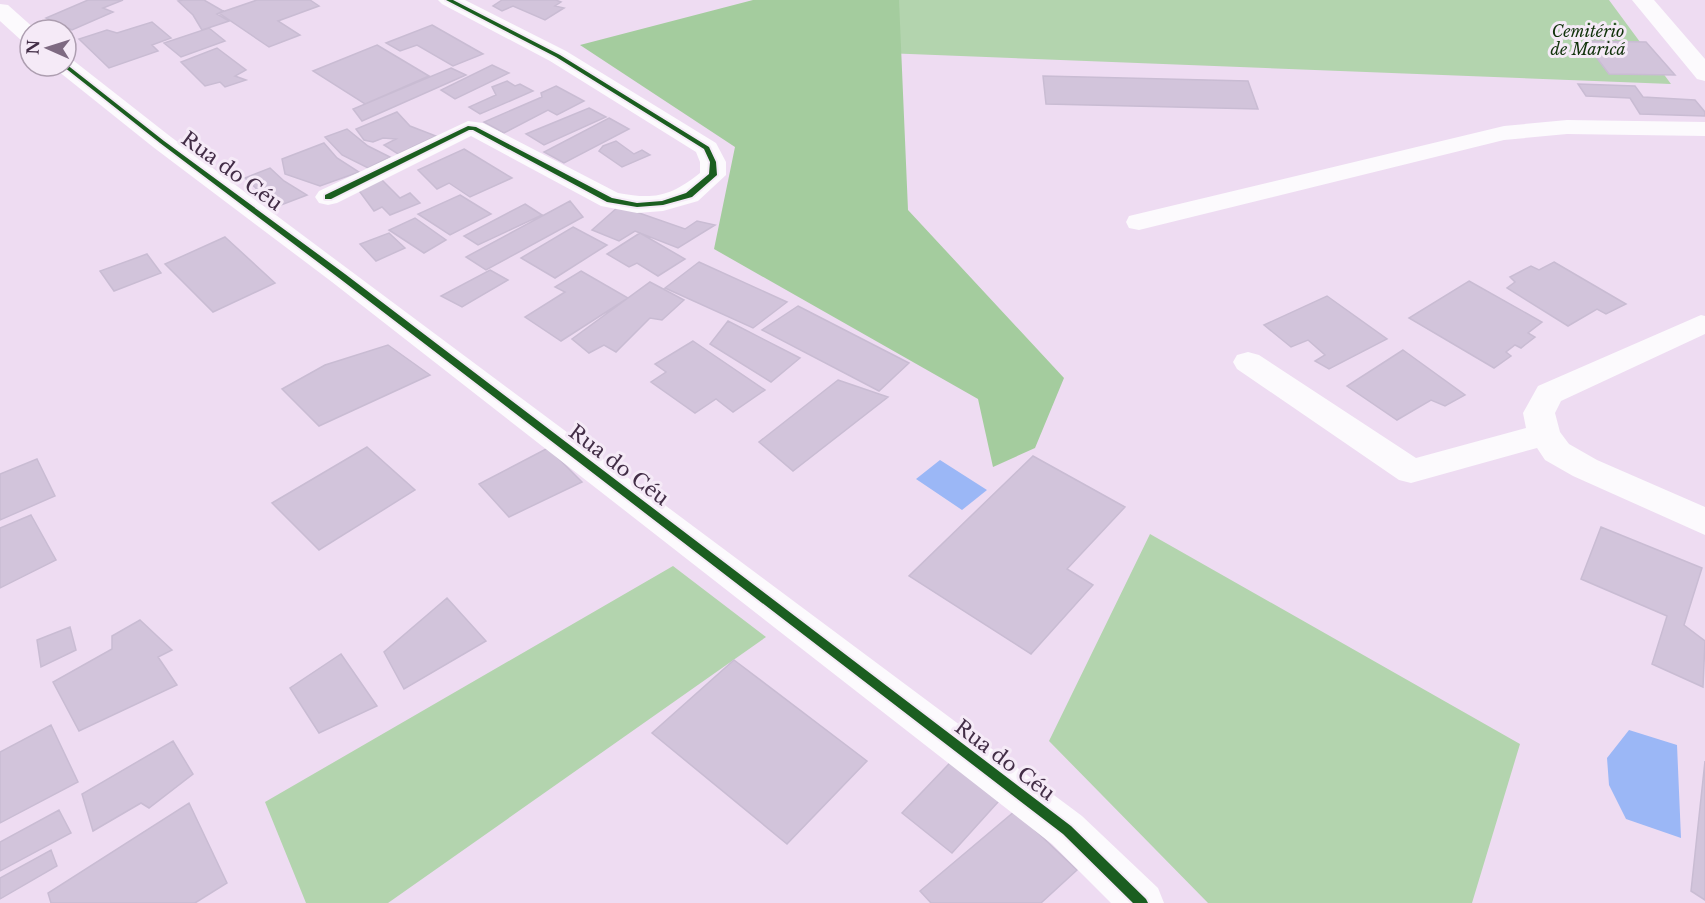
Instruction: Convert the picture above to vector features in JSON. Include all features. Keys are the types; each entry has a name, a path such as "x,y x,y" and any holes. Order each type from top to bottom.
{"street":[{"path":"328,197 468,128 474,128 610,200 637,205 663,203 689,195 713,175 713,162 707,148 558,56 449,0"},
{"path":"1648,3 1705,74"},
{"path":"0,10 18,26"},
{"name":"Rua do Céu","path":"78,76 162,142 342,276 1066,830 1142,903"},
{"path":"1139,222 1504,133 1567,127 1705,129"},
{"path":"1701,324 1549,394 1539,413 1544,435 1557,452 1585,468 1705,522"},
{"path":"1248,362 1411,471 1544,435"}],"green space":[{"path":"753,0 899,0 908,210 1064,378 1035,448 993,467 978,399 714,249 735,147 580,45"},
{"name":"Cemitério de Maricá","path":"844,0 1609,0 1671,84 808,50"},
{"path":"1150,534 1520,744 1472,903 1208,903 1049,741"},
{"path":"673,566 766,637 388,903 306,903 265,802"}],"water":[{"path":"940,460 987,490 962,510 916,479"},
{"path":"1629,730 1677,745 1681,838 1626,819 1609,785 1607,758"}],"building":[{"path":"88,0 123,0 103,8 113,12 78,27 78,18 46,18"},
{"path":"204,0 223,11 217,14 229,21 202,30 193,15 178,1"},
{"path":"257,0 310,0 319,6 278,21 300,35 269,47 219,13"},
{"path":"502,0 556,0 561,2 555,6 564,8 545,20 513,6 502,11 493,6"},
{"path":"152,22 171,38 152,45 158,51 109,68 79,39 107,30 117,33"},
{"path":"432,25 483,54 453,66 417,45 400,51 386,43"},
{"path":"209,28 225,41 181,57 164,43"},
{"path":"1584,41 1646,42 1675,75 1609,74"},
{"path":"377,45 429,76 365,104 313,71"},
{"path":"217,48 246,70 235,76 246,80 225,87 220,82 205,86 181,62"},
{"path":"492,65 509,73 455,99 441,90"},
{"path":"451,68 466,75 362,121 353,109"},
{"path":"1043,76 1248,81 1258,109 1046,104"},
{"path":"507,81 515,86 520,84 533,91 480,114 469,107 496,95 492,87"},
{"path":"1578,84 1635,86 1643,97 1695,100 1705,112 1705,116 1640,114 1630,98 1586,96"},
{"path":"556,86 584,101 557,115 548,110 504,133 484,122 542,97 541,93"},
{"path":"589,108 606,117 544,145 526,134"},
{"path":"397,112 410,126 436,136 398,154 384,145 396,139 383,138 373,142 364,140 356,129"},
{"path":"609,118 629,129 564,163 544,152"},
{"path":"347,129 368,146 390,157 368,168 342,155 325,137"},
{"path":"616,141 634,154 642,150 650,155 622,167 599,151 603,146"},
{"path":"324,143 337,158 359,172 320,186 285,174 282,159"},
{"path":"464,149 512,178 470,197 449,183 437,189 418,170"},
{"path":"270,168 284,181 307,195 276,207 245,178"},
{"path":"379,177 400,198 410,193 420,203 390,215 382,207 374,211 357,188"},
{"path":"460,195 491,214 450,235 418,214"},
{"path":"570,201 583,217 486,270 466,257"},
{"path":"525,204 542,215 478,245 464,236"},
{"path":"619,206 685,229 697,221 715,225 678,248 635,231 619,241 592,230"},
{"path":"415,218 446,240 424,253 389,230"},
{"path":"573,227 607,245 555,278 521,258"},
{"path":"389,233 405,248 376,261 360,244"},
{"path":"640,233 685,259 658,276 637,263 629,267 607,254"},
{"path":"225,237 275,283 213,312 165,264"},
{"path":"147,254 161,273 114,291 100,271"},
{"path":"699,262 787,302 753,328 665,288"},
{"path":"1554,262 1626,304 1606,314 1597,309 1568,326 1507,288 1515,282 1510,277 1531,266 1539,270"},
{"path":"490,270 508,280 462,307 441,296"},
{"path":"581,271 628,298 561,341 525,317 565,292 555,287"},
{"path":"1469,281 1542,322 1528,333 1535,337 1521,348 1515,345 1506,352 1511,356 1494,368 1409,318"},
{"path":"650,282 684,300 662,320 650,318 616,352 604,345 589,353 572,339"},
{"path":"1327,296 1387,339 1329,369 1315,361 1325,355 1308,340 1291,347 1264,325"},
{"path":"798,306 909,363 879,391 762,330"},
{"path":"728,321 800,358 771,382 710,344"},
{"path":"693,341 765,390 733,412 716,399 695,413 651,382 666,372 655,364"},
{"path":"388,345 430,375 319,426 282,389 325,365"},
{"path":"1403,350 1465,395 1445,406 1431,400 1397,420 1347,386"},
{"path":"838,380 888,397 793,471 759,442"},
{"path":"367,447 415,490 319,550 272,503"},
{"path":"548,448 582,482 509,517 479,484"},
{"path":"1033,456 1125,507 1067,569 1093,585 1031,654 909,576"},
{"path":"37,459 55,496 0,520 0,474"},
{"path":"31,515 56,560 0,588 0,528"},
{"path":"1601,527 1702,568 1684,625 1705,641 1703,687 1652,664 1667,616 1581,579"},
{"path":"447,598 486,641 404,689 384,652"},
{"path":"140,620 172,650 158,657 177,685 79,731 53,682 112,649 112,636"},
{"path":"70,627 76,650 41,667 37,640"},
{"path":"341,654 377,706 319,733 290,688"},
{"path":"734,660 867,761 787,844 652,733"},
{"path":"51,725 78,782 0,823 0,752"},
{"path":"173,741 193,774 149,808 141,803 93,831 82,794"},
{"path":"967,745 1017,781 952,853 902,813"},
{"path":"1705,761 1705,900 1691,891"},
{"path":"189,803 227,883 195,903 51,903 48,893"},
{"path":"59,810 71,833 0,871 0,842"},
{"path":"1015,811 1077,870 1041,903 931,903 920,891"},
{"path":"51,850 57,866 0,899 0,878"}],"cycle path":[{"path":"328,197 468,128 474,128 610,200 637,205 663,203 689,195 713,175 713,162 707,148 558,56 449,0"},
{"path":"78,76 162,142 342,276 1067,830 1142,903"}]}
